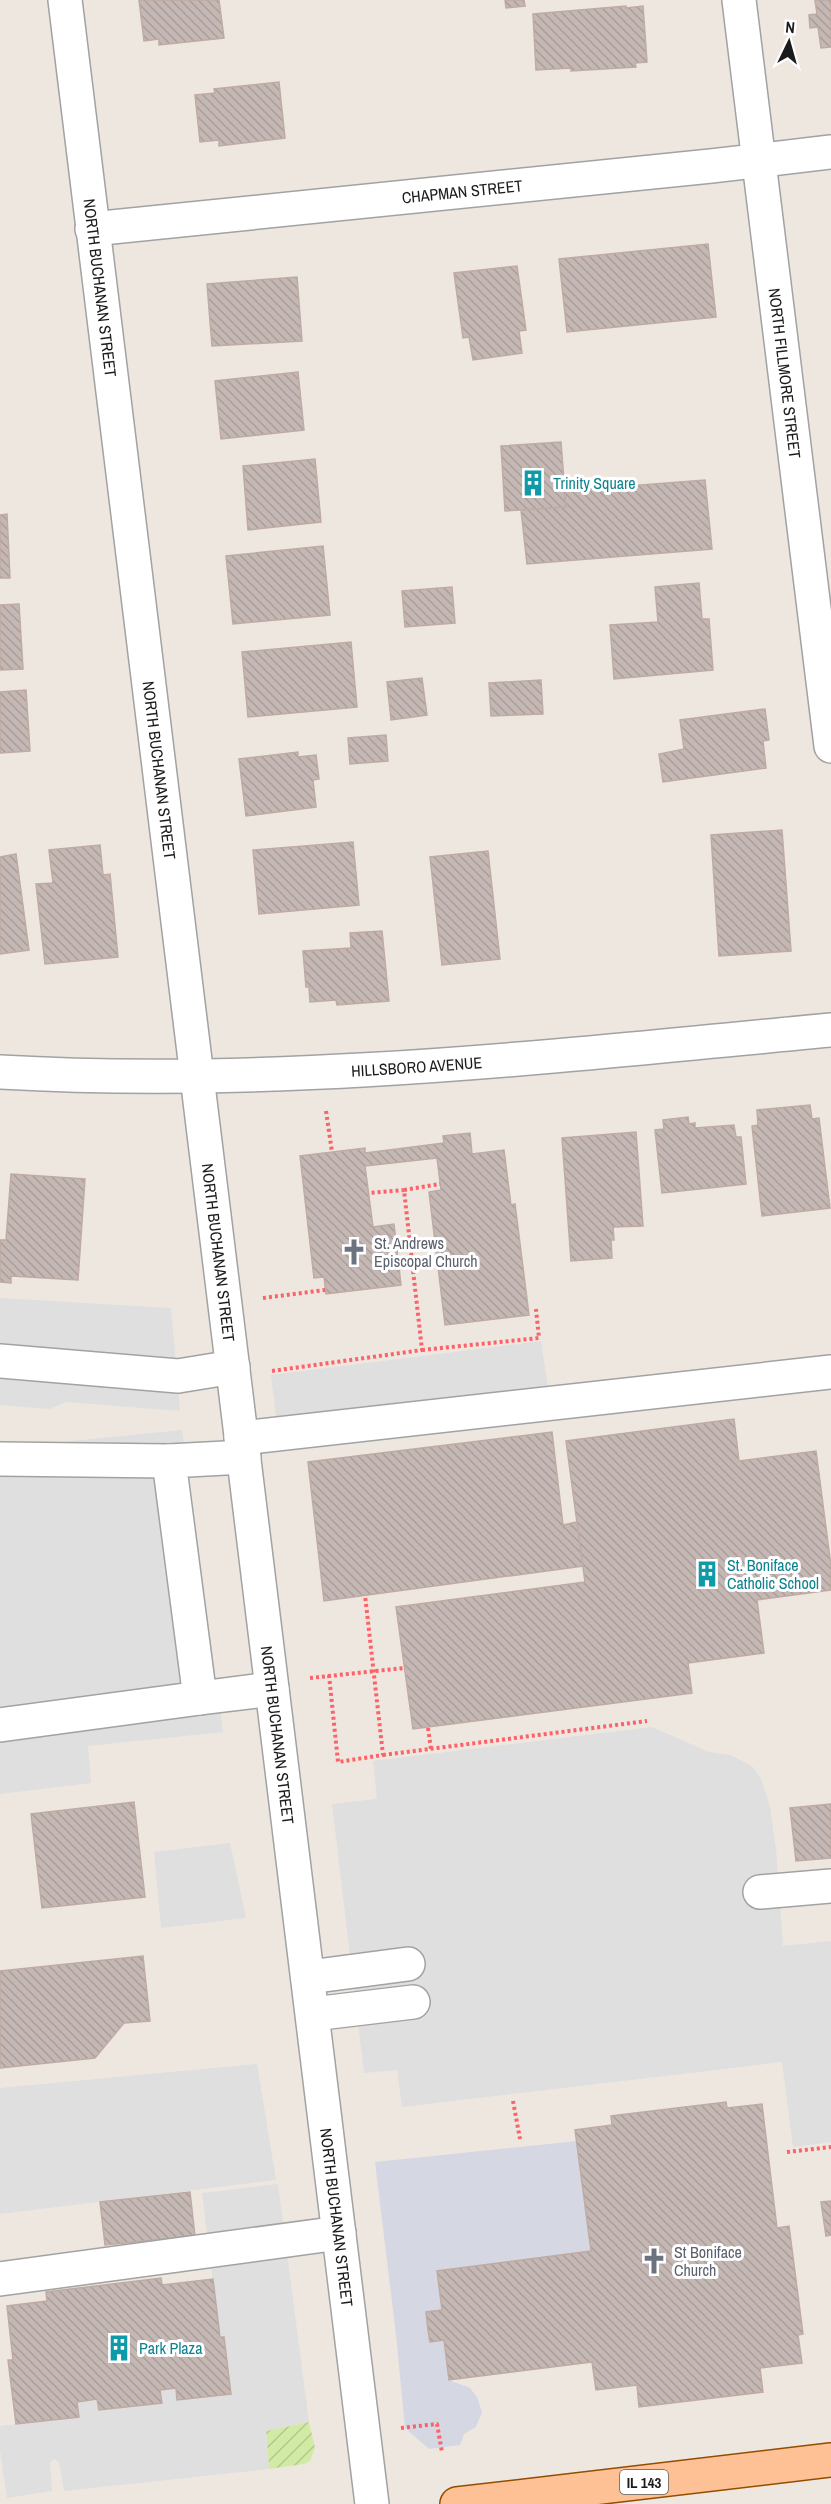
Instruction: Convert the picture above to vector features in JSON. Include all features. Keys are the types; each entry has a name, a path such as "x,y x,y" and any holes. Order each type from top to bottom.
{"main road":[{"name":"IL 143","path":"457,2504 831,2460"}],"street":[{"name":"NORTH BUCHANAN STREET","path":"65,0 197,1078 248,1370 243,1448 372,2504"},
{"name":"NORTH FILLMORE STREET","path":"739,0 831,746"},
{"name":"CHAPMAN STREET","path":"92,229 831,152"},
{"name":"HILLSBORO AVENUE","path":"0,1072 197,1078 310,1074 569,1054 831,1030"},
{"path":"0,1361 178,1376 248,1370"},
{"path":"0,1459 169,1461 243,1448 831,1372"},
{"path":"169,1461 200,1698"},
{"path":"0,1725 272,1689"},
{"path":"760,1892 831,1886"},
{"path":"309,1977 408,1964"},
{"path":"313,2014 413,2002"},
{"path":"0,2278 339,2234"}],"path":[{"path":"326,1111 332,1152"},
{"path":"369,1193 440,1184"},
{"path":"404,1190 422,1350"},
{"path":"254,1299 326,1290"},
{"path":"248,1370 539,1338 536,1309"},
{"path":"365,1595 383,1755"},
{"path":"322,1676 404,1668"},
{"path":"329,1675 338,1762 647,1721"},
{"path":"428,1728 431,1749"},
{"path":"513,2101 520,2139"},
{"path":"787,2152 831,2147"},
{"path":"392,2428 437,2424 442,2452"}],"green space":[{"path":"309,2422 315,2448 310,2461 269,2469 266,2431"}],"shaded area":[{"path":"0,1298 171,1308 180,1411 66,1402 49,1409 0,1405"},
{"path":"541,1341 548,1388 276,1417 271,1375"},
{"path":"182,1430 223,1732 88,1746 91,1783 0,1794 0,1440 8,1445 22,1446"},
{"path":"652,1727 709,1752 731,1755 753,1767 761,1779 770,1807 776,1849 783,1946 831,1941 831,2142 793,2147 782,2062 402,2107 397,2070 364,2073 332,1804 377,1799 373,1761"},
{"path":"230,1843 246,1918 161,1928 154,1852"},
{"path":"257,2064 276,2180 0,2214 0,2088"},
{"path":"577,2141 591,2251 442,2310 427,2312 430,2342 444,2340 449,2380 470,2388 477,2397 482,2412 476,2427 464,2434 460,2445 429,2449 405,2428 375,2162"},
{"path":"278,2184 309,2422 266,2431 269,2469 64,2491 59,2462 54,2459 50,2463 52,2491 7,2498 0,2450 0,2426 78,2417 77,2402 97,2399 99,2410 162,2403 160,2390 176,2388 178,2400 231,2394 224,2337 220,2337 202,2193"}],"building":[{"path":"139,0 219,0 224,38 159,45 159,39 144,41"},
{"path":"505,0 524,0 525,6 506,8"},
{"path":"815,0 831,0 831,47 821,48 818,27 810,28 809,15 817,14"},
{"path":"626,6 626,8 643,6 647,62 635,63 636,67 571,71 571,68 536,70 533,14"},
{"path":"279,82 285,138 219,146 219,140 200,142 195,95 215,93 214,89"},
{"path":"708,244 716,317 567,332 559,259"},
{"path":"517,266 526,330 519,331 522,353 473,360 469,337 463,338 454,273"},
{"path":"297,277 302,341 212,346 207,284"},
{"path":"298,372 304,430 221,439 215,381"},
{"name":"Trinity Square","path":"561,442 566,507 505,511 501,446"},
{"path":"315,459 321,522 248,530 243,466"},
{"path":"705,480 712,549 527,564 521,510 566,507 564,491"},
{"path":"7,514 10,578 0,578 0,515"},
{"path":"323,546 330,615 233,624 226,556"},
{"path":"699,583 702,619 709,619 713,670 614,679 610,625 658,622 655,587"},
{"path":"452,587 455,623 405,627 402,591"},
{"path":"19,604 23,669 0,670 0,605"},
{"path":"351,642 357,707 248,717 242,652"},
{"path":"422,678 427,715 391,720 387,682"},
{"path":"541,680 543,714 491,716 489,683"},
{"path":"26,690 30,751 0,753 0,692"},
{"path":"765,709 769,740 763,741 766,768 663,782 659,754 684,749 680,720"},
{"path":"386,735 388,761 350,764 348,738"},
{"path":"298,752 298,757 316,755 319,779 313,780 316,807 246,816 239,759"},
{"path":"782,830 791,951 719,956 711,835"},
{"path":"353,842 359,905 259,914 253,850"},
{"path":"100,845 103,875 110,874 118,957 45,964 36,884 53,883 49,850"},
{"path":"488,851 500,959 442,965 430,857"},
{"path":"16,854 29,950 0,954 0,857"},
{"path":"382,931 389,1001 337,1005 336,1000 310,1002 309,987 306,987 303,951 351,948 350,933"},
{"path":"810,1105 812,1119 819,1118 830,1208 762,1216 752,1126 758,1125 757,1110"},
{"path":"688,1117 689,1124 695,1123 695,1128 734,1125 736,1137 741,1137 746,1184 662,1193 655,1130 664,1129 663,1120"},
{"path":"636,1132 643,1226 613,1227 612,1258 571,1261 562,1138"},
{"name":"St. Andrews Episcopal Church","path":"470,1133 472,1154 504,1150 511,1205 515,1204 529,1315 445,1325 429,1192 441,1190 437,1158 365,1166 373,1227 394,1224 401,1285 326,1294 324,1277 314,1278 300,1156 365,1148 365,1153 444,1143 443,1136"},
{"path":"11,1174 85,1179 78,1280 11,1276 11,1283 0,1282 0,1240 6,1240"},
{"name":"St. Boniface Catholic School","path":"734,1419 739,1461 816,1451 831,1566 831,1590 757,1600 764,1653 688,1663 692,1693 413,1729 396,1607 585,1582 566,1441"},
{"path":"552,1432 563,1525 577,1522 583,1566 324,1601 308,1462"},
{"path":"134,1802 145,1897 42,1908 31,1814"},
{"path":"831,1804 831,1858 796,1861 790,1808"},
{"path":"143,1956 150,2021 124,2023 95,2058 0,2068 0,1971"},
{"name":"St Boniface Church","path":"726,2102 727,2108 762,2104 777,2228 789,2226 803,2334 798,2335 802,2363 760,2368 763,2392 639,2407 637,2385 596,2390 592,2362 449,2380 444,2340 430,2342 426,2312 442,2310 437,2271 591,2251 575,2130 612,2125 611,2116"},
{"path":"190,2192 195,2236 105,2245 100,2202"},
{"path":"831,2201 831,2235 826,2236 821,2202"},
{"name":"Park Plaza","path":"161,2278 162,2285 213,2279 220,2337 224,2337 231,2394 177,2400 176,2388 160,2390 162,2403 99,2410 97,2399 77,2402 79,2417 16,2424 8,2360 13,2360 7,2306 47,2301 46,2292"}],"place":[{"name":"Trinity Square","path":"533,483"},
{"name":"St. Andrews Episcopal Church","path":"354,1252"},
{"name":"St. Boniface Catholic School","path":"707,1574"},
{"name":"St Boniface Church","path":"654,2261"},
{"name":"Park Plaza","path":"119,2348"}]}
